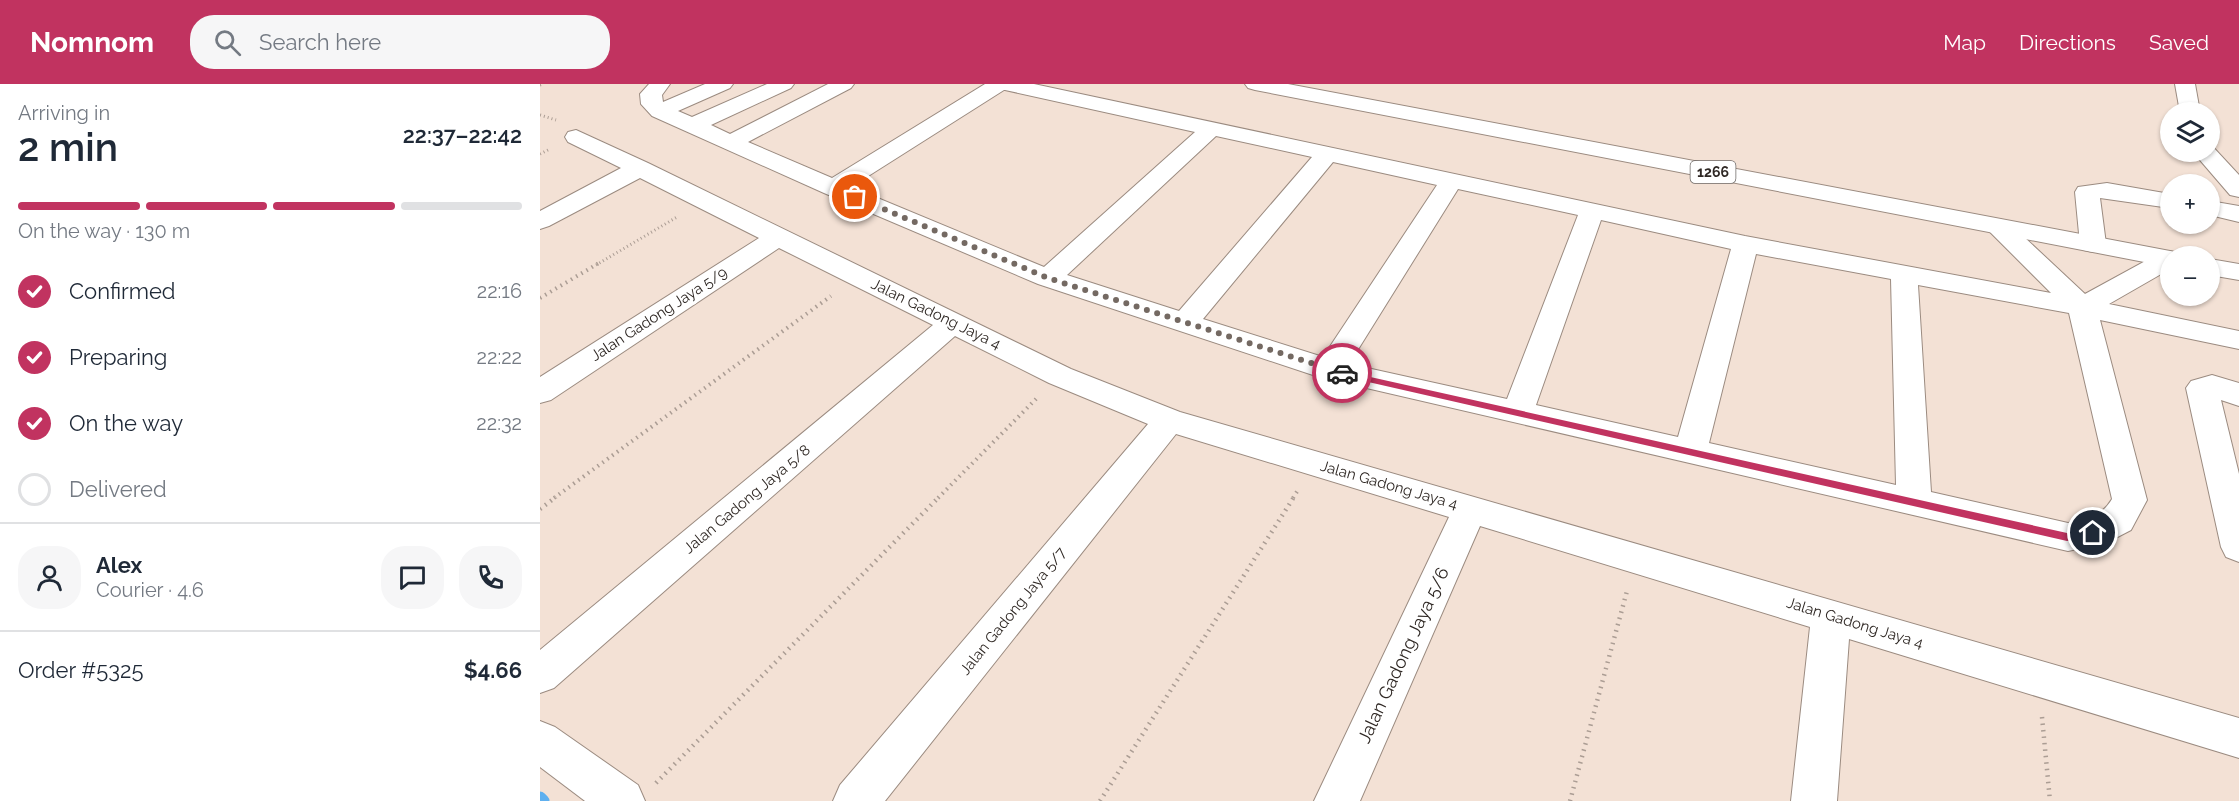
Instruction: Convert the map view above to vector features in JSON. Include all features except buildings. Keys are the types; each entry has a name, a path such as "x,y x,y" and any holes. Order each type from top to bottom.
{"street":[{"path":"660,97 723,84"},
{"path":"693,125 784,84"},
{"path":"731,142 844,84"},
{"path":"833,188 999,84"},
{"path":"1005,84 1745,244 2082,307 2239,340"},
{"name":"1266","path":"1255,84 2160,257"},
{"path":"2185,84 2188,102"},
{"path":"660,97 693,125 833,188 1048,278 1330,370 2067,537 2093,533 2118,520 2130,500 2082,307 1999,227"},
{"path":"1048,278 1211,129"},
{"name":"Jalan Gadong Jaya 4","path":"576,137 1060,376 1169,420 2239,738"},
{"path":"1185,322 1328,153"},
{"path":"2214,162 2239,190"},
{"path":"540,221 640,168"},
{"path":"1330,370 1452,180"},
{"path":"2093,244 2087,192 2107,190 2160,199"},
{"path":"2220,210 2239,214"},
{"path":"1517,412 1592,211"},
{"name":"Jalan Gadong Jaya 5/9","path":"540,392 778,237"},
{"path":"1690,452 1745,244"},
{"path":"2082,307 2160,264"},
{"path":"2220,269 2239,272"},
{"path":"1904,274 1914,502"},
{"name":"Jalan Gadong Jaya 5/8","path":"540,675 953,323"},
{"path":"2239,395 2212,385 2202,388 2239,547"},
{"name":"Jalan Gadong Jaya 5/7","path":"856,801 1169,420"},
{"name":"Jalan Gadong Jaya 5/6","path":"1337,801 1470,509"},
{"path":"1814,801 1831,616"},
{"path":"540,741 639,793"}],"path":[{"path":"540,298 706,200"},
{"path":"540,509 859,276"},
{"path":"639,793 1060,376"},
{"path":"1100,801 1315,463"},
{"path":"1570,801 1636,558"},
{"path":"2039,678 2050,801"}],"waterway":[{"path":"540,798 543,801"}],"way so far":[{"path":"855,197 1048,278 1342,373"}],"route":[{"path":"1342,373 2067,537 2093,533"}]}
